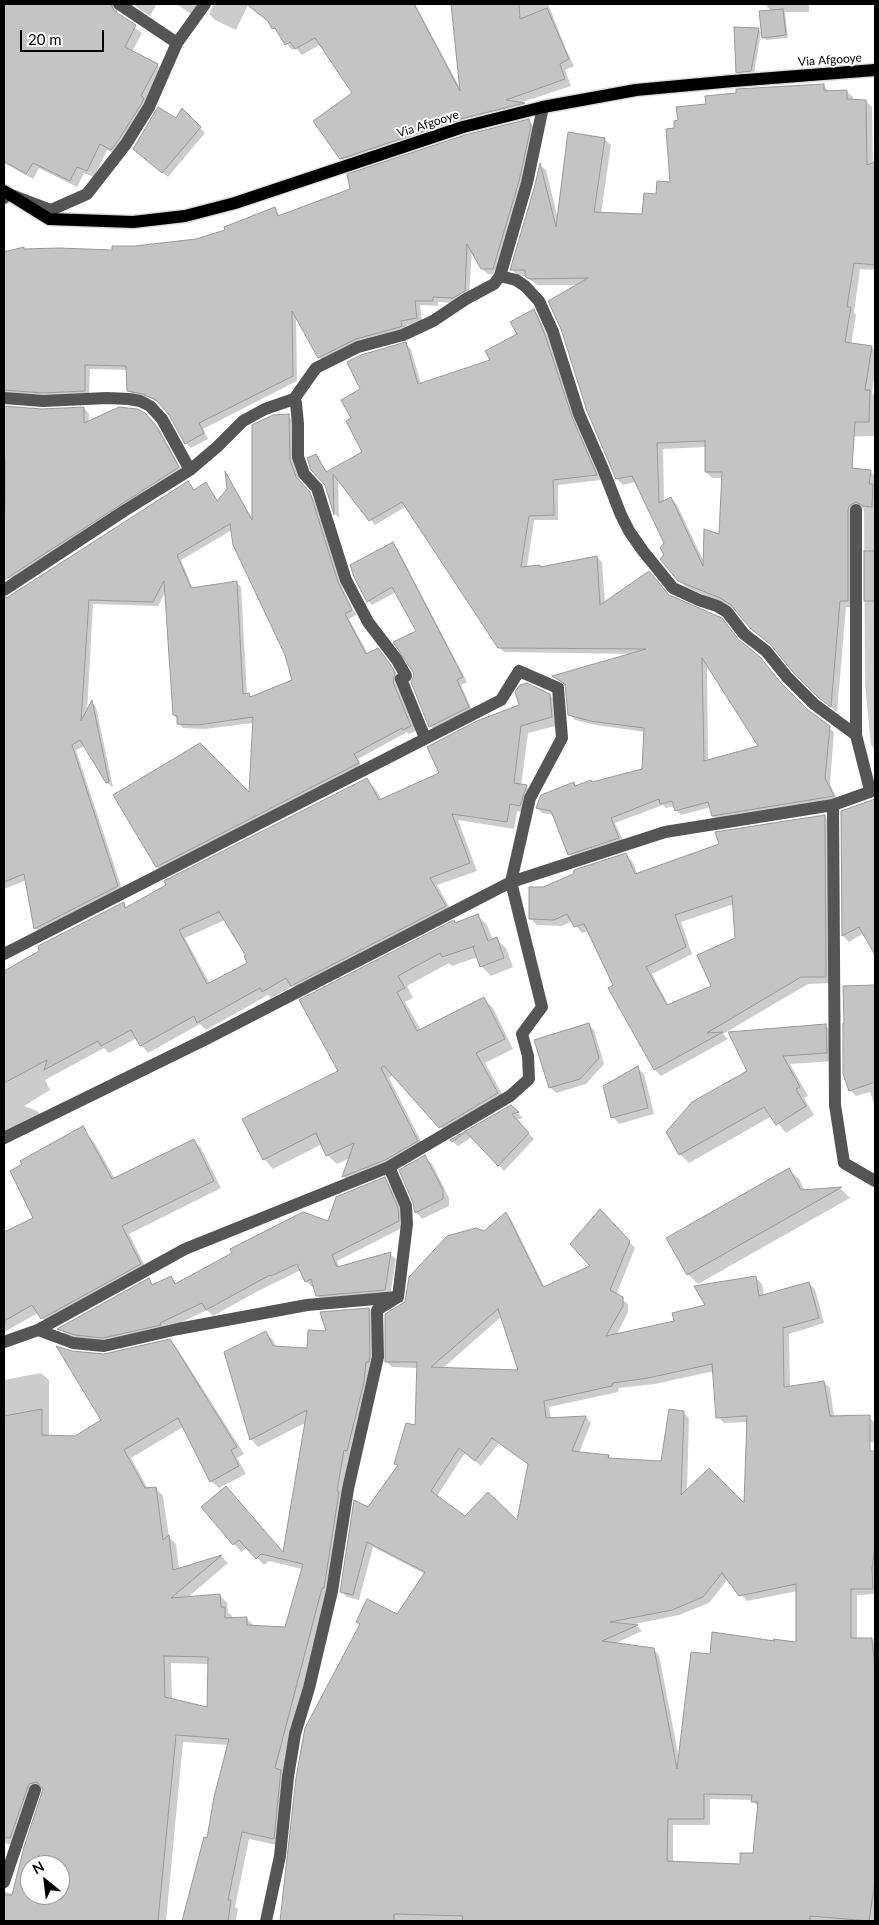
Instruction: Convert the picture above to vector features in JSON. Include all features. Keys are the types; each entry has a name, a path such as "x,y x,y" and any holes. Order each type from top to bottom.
{"main road":[{"name":"Via Afgooye","path":"5,194 48,219 133,222 185,216 244,200 463,127 543,107 636,90 733,80 875,70"}],"street":[{"path":"119,4 177,43"},
{"path":"5,194 51,210 87,194 126,144 149,107 177,43 204,4"},
{"path":"4,590 190,470 218,447 242,420 265,409 294,399 316,368 358,347 403,335 433,321 466,299 494,284 500,276 527,183 543,107"},
{"path":"500,276 516,280 525,286 538,301 553,332 579,414 629,532 642,551 673,588 727,612 744,634 766,651 787,677 814,704 856,735"},
{"path":"4,398 43,401 107,398 140,401 150,406 162,419 190,470"},
{"path":"294,399 298,424 298,457 304,474 317,488 346,580 368,622 397,660 406,676 402,679 425,738"},
{"path":"4,1138 206,1039 511,882 665,832 833,805 873,790 856,735 856,510"},
{"path":"4,954 501,700 519,671 558,688 562,738 530,798 511,882 542,1007 522,1034 528,1056 529,1079 510,1096 389,1167 185,1249 38,1330 4,1342"},
{"path":"833,805 835,1105 844,1163 875,1181"},
{"path":"389,1167 406,1206 407,1224 398,1297"},
{"path":"38,1330 73,1343 104,1346 178,1329 307,1305 398,1297"},
{"path":"266,1921 280,1856 288,1777 295,1734 309,1688 332,1591 348,1488 378,1357 377,1310 398,1297"},
{"path":"4,1882 35,1790"}],"building":[{"path":"4,4 111,4 114,11 136,25 125,47 158,64 141,96 144,98 142,103 111,150 100,144 87,171 77,167 70,181 33,163 26,174 4,161"},
{"path":"246,4 414,4 460,91 451,4 519,4 520,19 547,8 569,59 560,64 565,79 506,100 525,103 460,119 340,159 313,121 352,93 315,38 295,49 290,42 285,45 275,28 272,29 268,21"},
{"path":"783,9 786,35 762,38 759,11"},
{"path":"734,27 759,28 751,71 736,73"},
{"path":"824,84 824,91 847,90 847,99 866,100 867,165 875,162 875,265 854,263 847,307 851,307 845,342 872,346 865,390 870,390 869,422 855,422 852,468 871,470 869,484 873,484 872,507 863,506 856,502 849,506 848,510 848,601 840,601 831,707 819,698 793,672 771,645 750,628 731,605 720,598 678,581 660,559 664,555 660,548 664,543 632,476 616,479 587,411 561,329 548,301 588,278 529,279 525,276 525,270 510,270 540,163 556,227 568,132 605,138 594,212 642,214 644,193 656,194 657,181 670,182 666,129 674,128 674,121 678,120 676,107 706,104 705,96 736,93 736,89","holes":["705,441 705,472 722,472 719,534 704,529 703,566 671,497 659,503 657,443"]},
{"path":"158,107 176,118 182,108 201,127 162,173 133,149"},
{"path":"529,119 531,127 519,181 493,269 481,269 467,244 465,291 453,298 433,297 433,301 415,301 417,318 401,321 402,326 400,327 356,339 318,358 292,311 293,376 199,423 204,433 185,444 169,415 156,400 143,394 127,391 126,366 85,365 85,391 43,393 4,390 4,252 24,247 24,249 112,250 112,246 135,246 196,239 225,230 224,227 275,207 278,216 350,189 347,174 465,135"},
{"path":"534,309 545,335 572,417 597,475 553,480 554,515 529,516 521,567 540,565 540,567 597,556 600,605 649,571 669,595 722,618 738,639 760,657 781,683 808,710 830,726 825,778 834,796 712,816 708,802 675,811 672,801 660,804 659,799 611,818 619,838 568,855 551,811 536,808 541,795 574,782 575,786 591,780 592,782 642,769 644,728 590,721 568,715 565,684 552,676 646,649 498,648 402,502 369,521 333,474 334,515 325,485 311,470 307,458 316,454 326,472 362,452 346,421 351,418 341,400 360,389 347,362 361,355 406,342 418,384 490,360 485,351 517,334 510,322","holes":["702,658 758,746 704,761"]},
{"path":"4,406 42,409 84,407 84,423 119,407 137,409 145,413 155,424 179,467 4,580"},
{"path":"289,414 290,460 296,477 310,492 338,582 352,610 345,614 366,654 378,648 390,664 395,673 393,682 411,726 403,730 402,728 354,754 359,763 156,867 113,795 200,743 249,792 253,717 198,725 177,724 177,716 173,715 164,581 153,602 89,600 81,721 92,700 109,782 106,783 80,740 72,745 118,886 34,929 24,874 4,882 4,598 188,481 194,490 206,482 217,501 227,489 225,471 252,520 252,425 273,415","holes":["230,524 233,545 285,655 292,680 250,697 249,693 243,694 237,581 191,588 177,555"]},
{"path":"393,542 463,677 457,680 469,707 429,727 411,682 414,676 413,672 393,642 416,631 392,587 367,602 350,565"},
{"path":"864,551 875,551 875,601 864,601"},
{"path":"527,683 550,694 552,717 521,726 514,783 527,785 520,806 510,804 507,822 452,814 470,863 430,878 446,906 291,986 286,978 262,992 260,988 197,1023 194,1016 140,1046 131,1030 101,1046 98,1041 44,1070 47,1060 4,1083 4,971 39,951 38,946 124,902 125,908 166,885 164,881 367,778 379,800 439,773 427,747 477,721 519,705 515,692 520,685","holes":["219,912 246,956 244,956 247,963 207,984 179,930"]},
{"path":"875,799 875,955 859,927 842,936 841,811"},
{"path":"825,815 826,977 801,977 707,1033 723,1032 654,1070 608,988 613,985 584,924 574,927 567,914 554,920 529,919 529,887 543,887 573,874 574,870 626,853 635,874 719,844 715,832","holes":["732,896 735,938 697,955 711,986 667,1005 646,967 686,947 675,915"]},
{"path":"478,914 488,941 497,937 504,958 480,967 473,947 475,946 442,957 440,953 398,976 405,988 397,992 417,1031 484,997 505,1039 476,1053 498,1093 439,1128 384,1066 381,1068 418,1141 385,1160 342,1177 354,1143 326,1156 316,1133 263,1160 242,1119 338,1071 299,1000 454,920 455,923"},
{"path":"875,985 875,1082 849,1091 843,1074 843,986"},
{"path":"589,1023 599,1058 580,1079 549,1088 534,1040"},
{"path":"826,1024 827,1053 783,1056 800,1087 796,1089 806,1106 776,1125 764,1107 679,1155 666,1132 692,1102 747,1071 728,1032"},
{"path":"638,1066 648,1108 611,1118 603,1086"},
{"path":"511,1105 519,1112 512,1114 529,1133 498,1166 466,1132 452,1142 450,1140"},
{"path":"83,1126 112,1179 194,1139 214,1181 122,1226 141,1264 41,1319 32,1305 4,1321 4,1232 33,1218 10,1171 22,1164 20,1161"},
{"path":"425,1155 443,1190 443,1199 415,1213 413,1203 399,1170"},
{"path":"789,1168 801,1190 842,1187 687,1275 666,1238"},
{"path":"385,1177 398,1208 399,1221 332,1255 337,1267 391,1252 385,1290 316,1296 311,1279 305,1282 297,1264 270,1275 206,1310 202,1303 160,1323 161,1325 103,1338 75,1335 57,1329 149,1278 152,1285 171,1276 175,1284 232,1253 230,1249 303,1212 328,1221 336,1197"},
{"path":"600,1209 630,1241 610,1290 623,1297 623,1306 606,1336 674,1321 672,1313 705,1305 694,1286 756,1276 759,1296 809,1282 819,1318 783,1328 784,1387 824,1381 830,1416 870,1415 870,1451 875,1451 873,1589 851,1589 851,1638 872,1638 875,1672 875,1881 869,1921 810,1916 810,1921 462,1921 463,1916 394,1914 394,1921 280,1921 296,1778 305,1728 360,1624 356,1622 367,1599 397,1614 425,1572 367,1542 353,1595 340,1592 354,1500 368,1507 398,1465 394,1464 406,1423 415,1425 417,1362 385,1362 385,1314 405,1302 409,1277 447,1236 476,1228 484,1231 506,1212 543,1287 590,1266 570,1244","holes":["498,1309 518,1370 431,1367","712,1364 716,1418 747,1416 744,1503 709,1468 681,1495 684,1411 669,1409 661,1461 608,1458 609,1455 572,1451 586,1416 546,1418 544,1401 612,1386 613,1383 648,1378","492,1438 528,1464 517,1520 488,1492 465,1516 431,1491 459,1448 475,1461","722,1573 739,1596 796,1584 796,1642 712,1632 710,1654 691,1652 677,1769 654,1648 602,1641 638,1625 610,1622 672,1610 703,1597","704,1794 752,1795 751,1802 758,1802 753,1853 740,1853 740,1864 667,1861 668,1819 704,1819"]},
{"path":"369,1308 370,1356 369,1362 366,1362 364,1382 347,1451 344,1450 324,1588 322,1588 275,1768 281,1770 274,1839 242,1832 228,1900 231,1900 228,1921 182,1921 204,1837 207,1838 214,1797 229,1739 176,1735 158,1921 4,1921 4,1895 12,1895 20,1863 20,1905 70,1905 70,1855 22,1855 43,1789 37,1782 29,1784 10,1838 4,1837 4,1416 42,1409 42,1435 75,1436 101,1420 56,1346 72,1351 104,1354 170,1339 237,1447 231,1450 239,1466 210,1482 178,1418 124,1450 145,1488 156,1487 163,1540 169,1535 173,1570 222,1555 171,1598 220,1594 221,1607 225,1607 225,1618 247,1617 247,1625 285,1627 303,1564 261,1554 256,1559 239,1540 233,1545 201,1507 226,1486 283,1552 307,1410 250,1440 224,1352 266,1331 273,1346 307,1348 308,1330 326,1331 320,1312","holes":["164,1656 208,1657 207,1707 165,1697"]}]}
